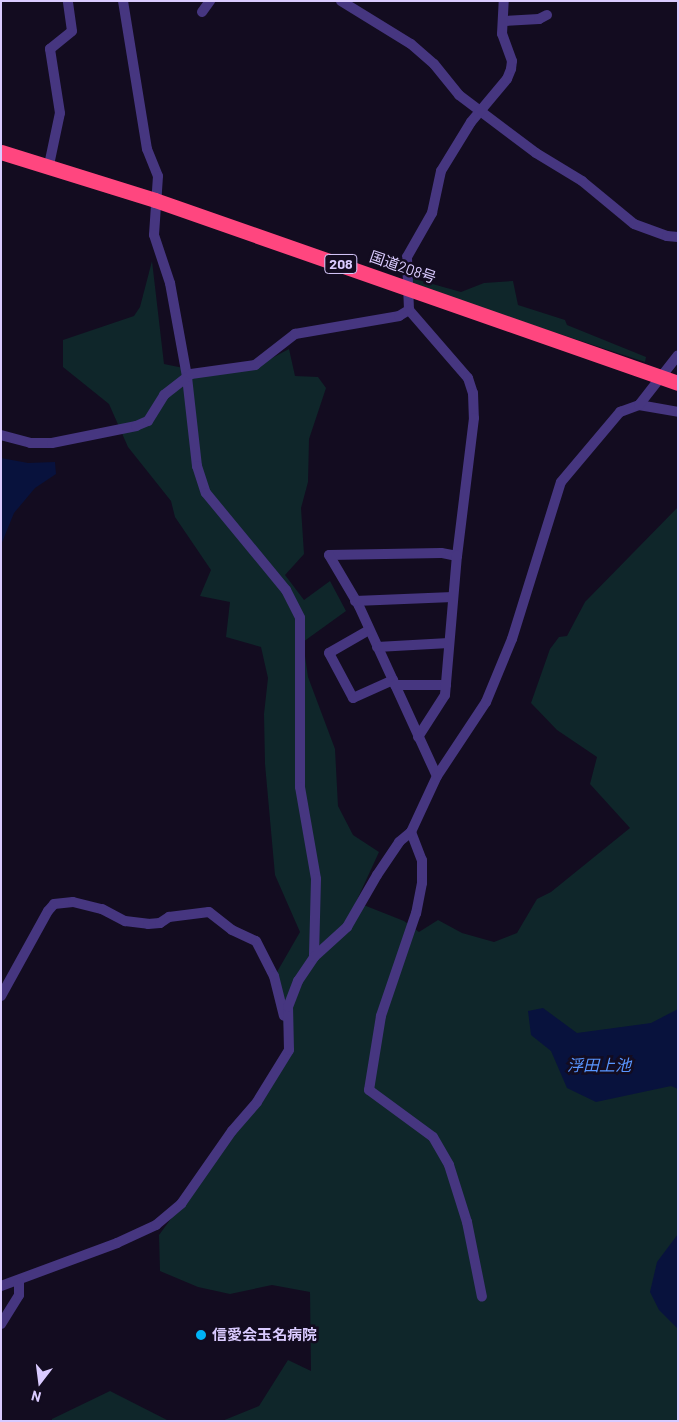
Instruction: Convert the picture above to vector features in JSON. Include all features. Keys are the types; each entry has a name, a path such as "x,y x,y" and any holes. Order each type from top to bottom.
{"highway":[{"name":"国道208号","path":"1,152 50,165 155,200 678,383"}],"street":[{"path":"50,165 60,114 50,50 72,31 68,1"},
{"path":"123,1 147,149 158,176 154,236 166,263 187,377 197,466 206,493 286,590 300,618 300,787 316,879 314,957"},
{"path":"202,12 210,1"},
{"path":"341,1 411,44 434,64 459,95 479,112 536,153 582,181 634,224 667,236 678,236"},
{"path":"418,737 445,695 457,556 474,418 473,393 468,378 409,310 406,257 432,213 441,171 479,112 507,79 511,69 512,61 502,34 504,1"},
{"path":"503,21 547,15"},
{"path":"1,435 30,443 52,444 136,426 148,421 164,395 187,377 255,365 294,334 398,316 409,310"},
{"path":"1,1286 19,1282 156,1225 181,1204 283,1065 289,1050 288,1007 298,981 314,957 347,928 382,867 399,842 411,832 438,776 486,702 497,680 561,482 620,412 639,404 678,355"},
{"path":"639,404 678,412"},
{"path":"438,776 355,601 329,555 441,552 457,556"},
{"path":"355,601 453,597"},
{"path":"369,630 329,653 353,698 394,682 446,685"},
{"path":"377,647 449,643"},
{"path":"411,832 422,860 422,883 416,913 381,1016 369,1090 390,1108 418,1123 433,1136 441,1151 467,1222 482,1298"},
{"path":"1,996 54,904 73,902 102,910 125,920 148,924 160,923 169,917 209,912 232,930 256,941 266,958 289,1037"},
{"path":"1,1324 19,1295 19,1282"}],"green space":[{"path":"152,261 164,364 193,370 251,369 289,349 295,376 318,377 326,388 309,439 308,482 301,508 304,554 285,575 304,600 330,581 346,611 303,642 308,677 335,749 338,806 353,835 379,852 356,902 404,921 419,932 438,920 462,933 494,942 517,933 537,899 551,892 630,828 590,784 597,757 557,730 531,703 550,649 559,637 567,636 585,602 678,507 678,1421 222,1421 259,1406 288,1360 311,1371 310,1292 272,1285 230,1294 198,1287 160,1271 159,1235 257,1102 286,1045 277,972 300,932 275,875 265,764 264,714 268,678 261,647 226,637 230,602 200,596 211,570 175,517 171,501 128,447 109,404 63,367 63,340 134,316 140,307"},
{"path":"411,278 461,292 484,283 513,281 518,305 565,320 567,325 646,357 645,362 411,285"},
{"path":"110,1391 169,1421 52,1421 52,1419"}],"water":[{"path":"1,458 28,463 55,462 56,474 35,488 14,513 1,545"},
{"name":"浮田上池","path":"543,1008 577,1033 651,1023 678,1009 678,1089 671,1086 596,1102 567,1088 551,1051 531,1035 528,1011"},
{"path":"678,1234 678,1329 659,1310 650,1292 657,1262"}],"place":[{"name":"信愛会玉名病院","path":"201,1335"}]}
